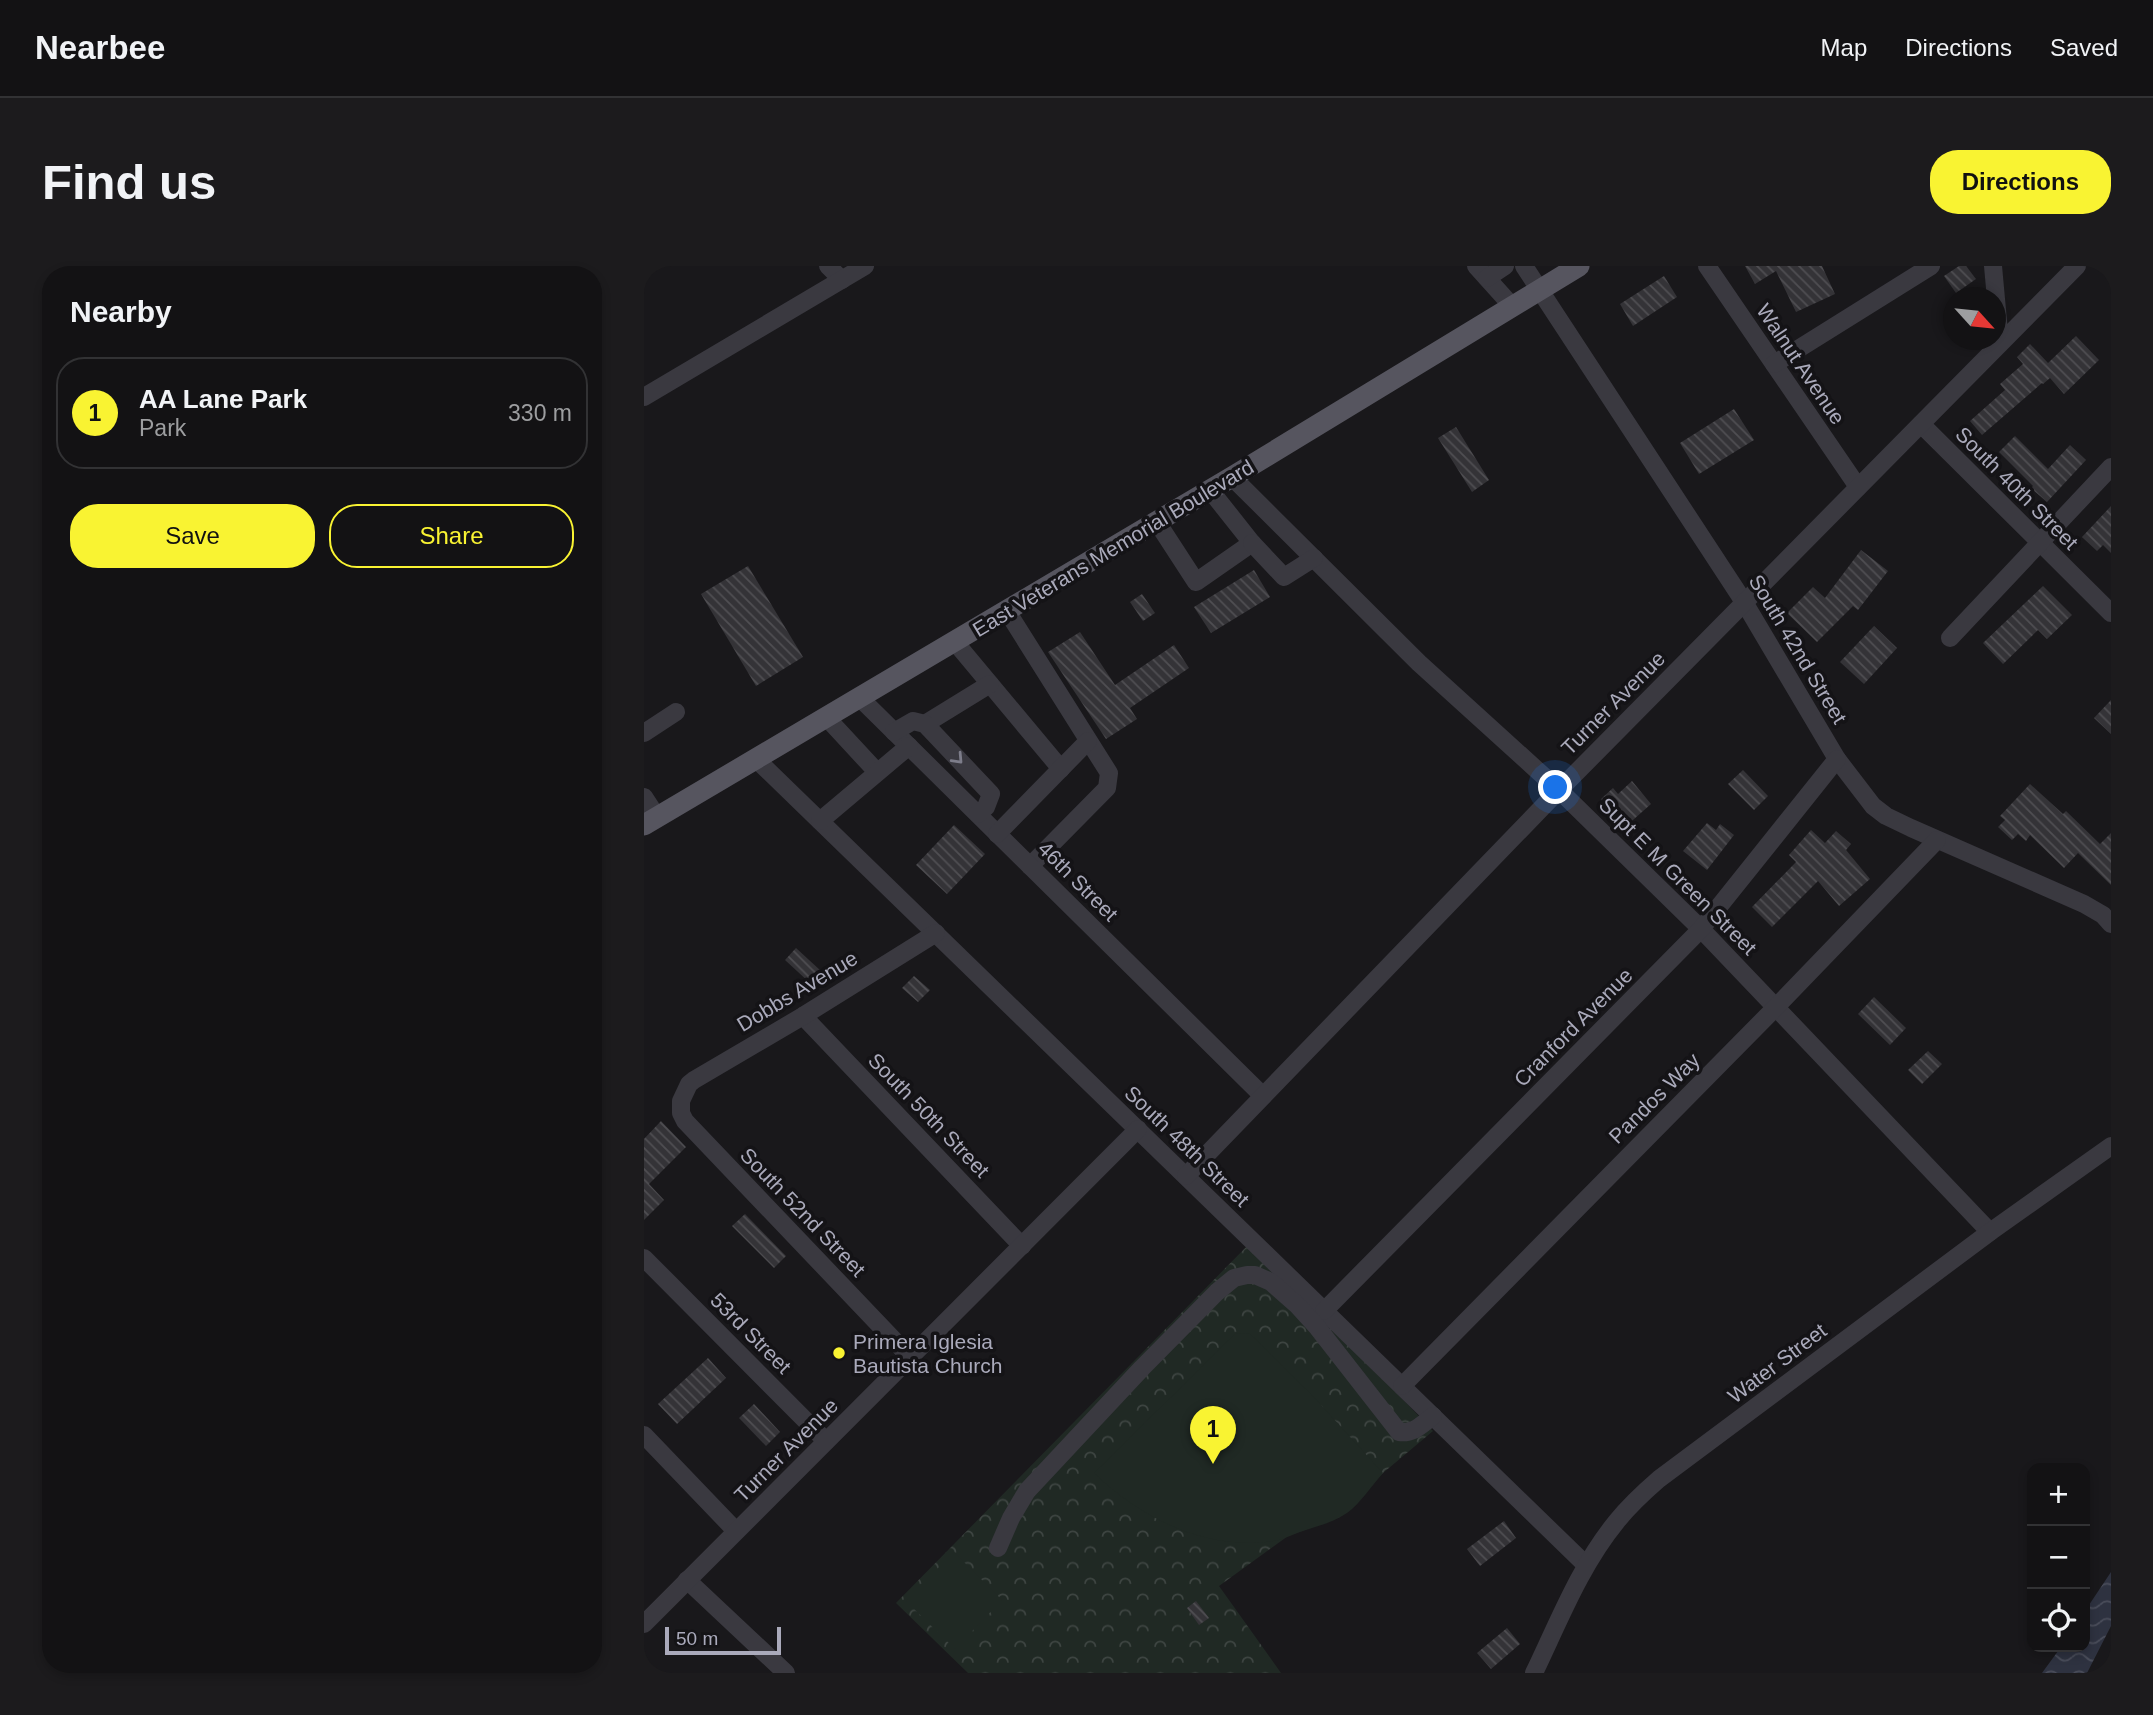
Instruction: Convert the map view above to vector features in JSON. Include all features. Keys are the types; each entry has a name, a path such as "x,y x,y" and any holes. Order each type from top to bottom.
{"main road":[{"name":"East Veterans Memorial Boulevard","path":"651,821 1157,522 1578,266"}],"street":[{"path":"828,266 842,280"},
{"path":"644,397 865,266"},
{"path":"1505,266 1481,272 1512,306"},
{"name":"South 42nd Street","path":"1524,266 1744,602 1837,759 1873,806 1886,816 1937,840 2084,904 2103,915 2111,924"},
{"name":"Walnut Avenue","path":"1707,266 1858,487"},
{"path":"1774,364 1931,266"},
{"path":"1993,266 1995,287"},
{"name":"Turner Avenue","path":"2006,337 2077,266"},
{"name":"Turner Avenue","path":"1186,1176 1559,790 1993,350"},
{"name":"South 40th Street","path":"1921,424 2111,613"},
{"path":"1950,638 2111,467"},
{"name":"Supt E M Green Street","path":"1232,477 1419,663 1559,790 1701,929 1990,1232"},
{"path":"1210,490 1252,543 1284,577 1314,558"},
{"path":"1157,522 1196,582 1252,543"},
{"path":"1007,611 1109,773 1107,788 1030,866"},
{"path":"955,642 1061,769"},
{"path":"925,724 990,684"},
{"name":"46th Street","path":"860,698 1264,1096"},
{"path":"644,733 676,712"},
{"path":"827,718 877,772"},
{"path":"894,732 913,721 925,724 991,794 986,807 978,814"},
{"path":"997,834 1088,741"},
{"path":"820,821 909,746"},
{"name":"South 48th Street","path":"756,759 1586,1565"},
{"name":"Cranford Avenue","path":"1324,1311 1701,929 1837,759"},
{"path":"644,797 651,821"},
{"name":"Pandos Way","path":"1402,1387 1937,840"},
{"name":"Dobbs Avenue","path":"685,1092 689,1084 707,1071 803,1016 936,933"},
{"name":"South 50th Street","path":"803,1016 1022,1246"},
{"name":"South 52nd Street","path":"685,1092 681,1101 681,1113 685,1121 910,1357"},
{"name":"Turner Avenue","path":"644,1624 1138,1129"},
{"name":"Water Street","path":"1534,1673 1586,1565 1618,1519 1659,1479 1990,1232 2111,1146"},
{"path":"1244,1276 1262,1251"},
{"name":"53rd Street","path":"644,1258 826,1441"},
{"path":"998,1548 1011,1518 1027,1492 1160,1349 1234,1278 1255,1275 1271,1282 1297,1306 1317,1327 1399,1432 1414,1431 1433,1416"},
{"path":"644,1435 736,1531"},
{"path":"687,1580 786,1673"}],"green space":[{"path":"1252,1241 1433,1431 1383,1473 1350,1510 1338,1518 1288,1536 1219,1586 1281,1673 968,1673 896,1603"},
{"path":"1249,1333 1310,1393 1383,1473 1357,1504 1337,1519 1273,1541 1248,1543 1199,1536 1176,1528 1132,1504 1094,1473 1235,1334"},
{"path":"954,1552 1002,1600 955,1649 906,1601"}],"water":[{"path":"2111,1572 2111,1626 2087,1673 2042,1673 2057,1652 2090,1652 2090,1604"}],"building":[{"path":"1745,266 1822,266 1835,294 1796,312 1776,271 1755,284"},
{"path":"1959,266 1966,266 1976,279 1965,287 1952,287 1944,276"},
{"path":"1664,276 1677,297 1633,326 1620,304"},
{"path":"2076,336 2099,360 2064,394 2050,378 2042,383 1982,435 1970,421 2005,390 2000,384 2023,364 2017,357 2030,344 2048,363"},
{"path":"1734,409 1754,440 1699,474 1680,443"},
{"path":"1456,427 1489,480 1472,492 1438,438"},
{"path":"2015,436 2048,469 2070,445 2086,460 2047,502 1999,452"},
{"path":"2111,506 2111,553 2103,545 2097,551 2082,537"},
{"path":"1861,550 1888,571 1858,610 1853,606 1817,642 1787,613 1813,587 1825,598"},
{"path":"748,566 803,657 756,686 701,594"},
{"path":"1254,570 1270,597 1211,633 1194,607"},
{"path":"2043,586 2072,615 2047,639 2038,630 2003,664 1983,643"},
{"path":"1142,594 1155,613 1143,621 1130,602"},
{"path":"1874,626 1897,648 1864,684 1840,662"},
{"path":"1080,632 1115,685 1174,645 1189,668 1130,708 1137,719 1106,739 1048,652"},
{"path":"2111,700 2111,734 2094,718"},
{"path":"1743,770 1768,796 1754,810 1728,784"},
{"path":"1632,781 1651,804 1625,827 1601,799 1613,788 1618,794"},
{"path":"2030,784 2063,814 2066,811 2100,844 2111,833 2111,885 2078,853 2064,868 2030,835 2026,841 2018,834 2012,840 1998,827 2005,820 2000,816"},
{"path":"1707,823 1716,830 1720,824 1734,835 1707,870 1683,851"},
{"path":"954,825 985,854 947,894 916,865"},
{"path":"1811,830 1825,843 1836,831 1851,844 1846,850 1870,879 1839,906 1818,881 1772,927 1752,907 1796,862 1789,855"},
{"path":"796,948 821,971 810,983 785,960"},
{"path":"914,976 930,990 918,1002 902,988"},
{"path":"1874,997 1906,1028 1890,1045 1858,1014"},
{"path":"1928,1051 1942,1064 1922,1084 1908,1070"},
{"path":"661,1121 686,1147 649,1184 664,1200 644,1220 644,1139"},
{"path":"745,1214 786,1256 774,1268 732,1226"},
{"path":"708,1358 726,1378 677,1424 658,1404"},
{"path":"754,1404 780,1432 766,1446 739,1418"},
{"path":"1504,1521 1516,1538 1480,1566 1467,1549"},
{"path":"1196,1601 1209,1618 1199,1625 1187,1608"},
{"path":"1507,1628 1520,1644 1491,1669 1477,1653"}],"place":[{"name":"Primera Iglesia Bautista Church","path":"839,1353"},
{"name":"AA Lane Park","path":"1213,1464"}]}
